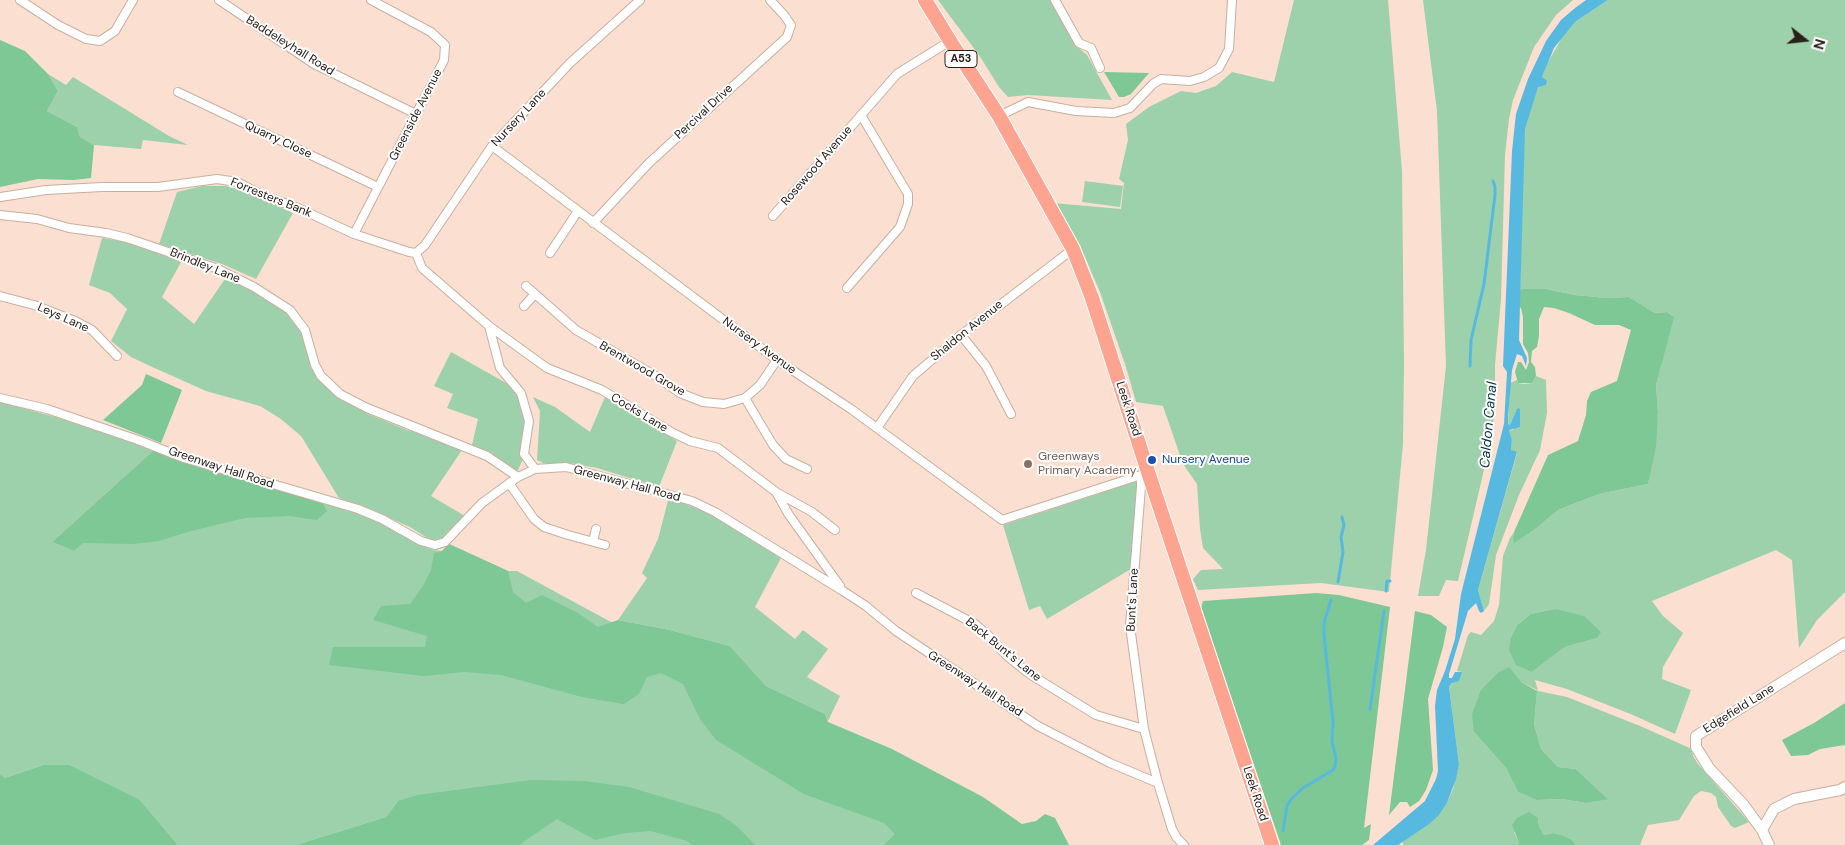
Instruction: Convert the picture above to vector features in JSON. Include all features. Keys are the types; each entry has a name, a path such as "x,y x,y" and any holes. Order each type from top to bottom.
{"highway":[{"name":"Leek Road","path":"925,0 999,116 1072,249 1092,298 1145,475 1272,845"}],"street":[{"path":"20,0 58,25 86,38 100,42 115,31 133,0"},
{"name":"Baddeleyhall Road","path":"219,0 314,64 416,114"},
{"name":"Greenside Avenue","path":"354,234 444,60 445,45 431,32 371,0"},
{"name":"Nursery Lane","path":"416,253 425,245 492,146 570,63 640,0"},
{"name":"Percival Drive","path":"593,223 650,163 787,37 791,25 784,14 770,0"},
{"path":"1055,0 1079,43 1091,48 1100,68"},
{"path":"999,116 1028,102 1076,111 1114,112 1130,108 1153,84 1161,79 1190,81 1204,77 1219,68 1229,49 1232,0"},
{"name":"Rosewood Avenue","path":"773,216 897,74 950,41"},
{"name":"Quarry Close","path":"178,92 378,187"},
{"name":"Rosewood Avenue","path":"847,288 900,226 908,204 908,194 861,115"},
{"name":"Nursery Avenue","path":"492,146 777,360 877,428 1002,520 1145,475"},
{"name":"Forresters Bank","path":"0,197 46,190 158,187 217,179 238,182 262,195 296,207 354,234 416,253"},
{"path":"550,253 578,212"},
{"name":"Brindley Lane","path":"0,215 37,219 83,231 106,233 177,254 218,269 247,283 290,310 305,330 315,365 321,376 340,394 367,408 487,456 518,477"},
{"name":"Shaldon Avenue","path":"877,428 913,376 961,335 1072,249"},
{"name":"Cocks Lane","path":"416,253 422,268 489,326 547,368 602,390 671,432 690,441 718,448 776,492 789,515 843,591"},
{"name":"Brentwood Grove","path":"526,286 576,330 654,375 680,393 703,402 724,404 745,398"},
{"path":"524,306 535,294"},
{"name":"Leys Lane","path":"0,296 34,305 92,330 117,356"},
{"path":"489,326 500,368 521,393 528,421 524,454 535,469"},
{"path":"961,335 986,366 1011,414"},
{"path":"777,360 760,385 745,398 773,445 786,459 807,469"},
{"name":"Greenway Hall Road","path":"0,398 47,409 184,458 382,518 421,541 435,545 445,542 482,503 518,477 535,469 566,467 692,501 716,512 843,591 866,606 896,631 1038,726 1110,763 1158,783"},
{"name":"Bunt's Lane","path":"1145,475 1141,487 1130,626 1144,730 1158,783"},
{"path":"509,484 534,519 544,526 605,545"},
{"path":"776,492 812,512 835,530"},
{"path":"593,542 596,529"},
{"name":"Back Bunt's Lane","path":"916,593 975,624 1006,655 1028,673 1096,715 1144,730"},
{"name":"Edgefield Lane","path":"1769,845 1762,830 1743,804 1709,768 1696,746 1696,736 1845,643"},
{"path":"1158,783 1172,830 1184,845"},
{"path":"1762,830 1774,809 1794,799 1840,790 1845,787"}],"green space":[{"path":"938,0 1052,0 1074,44 1087,55 1112,100 1028,95 1008,97"},
{"path":"1294,0 1388,0 1402,171 1404,364 1403,444 1389,592 1321,583 1198,590 1193,579 1201,570 1223,569 1203,548 1197,484 1183,464 1163,406 1136,402 1100,292 1085,257 1053,203 1121,209 1124,183 1119,179 1128,140 1126,124 1149,107 1181,91 1196,93 1216,86 1232,72 1274,82"},
{"path":"1423,0 1573,0 1556,15 1534,47 1513,100 1505,155 1501,299 1495,365 1495,409 1490,444 1458,581 1446,580 1439,596 1418,596 1426,550 1446,366 1437,111"},
{"path":"1608,0 1845,0 1845,592 1817,620 1799,648 1792,560 1776,550 1652,601 1663,616 1683,633 1663,667 1662,679 1691,690 1675,734 1567,689 1535,680 1538,691 1567,697 1692,749 1693,756 1698,764 1749,822 1735,828 1731,826 1718,807 1716,797 1711,793 1701,791 1694,796 1679,820 1648,825 1640,845 1576,845 1571,839 1562,835 1553,833 1544,835 1539,826 1538,818 1514,832 1519,843 1518,845 1403,845 1403,841 1428,825 1447,803 1453,789 1459,764 1449,687 1462,672 1457,671 1468,635 1471,632 1481,635 1494,621 1499,605 1503,556 1514,532 1513,538 1515,542 1533,531 1558,510 1599,494 1648,484 1658,413 1656,385 1673,316 1667,312 1655,313 1629,297 1606,298 1575,295 1546,289 1522,289 1520,291 1525,129 1532,102 1548,62 1563,36 1575,22","holes":["1555,609 1597,638 1565,647 1532,672 1511,637 1517,625 1531,614","1521,682 1537,690 1534,724 1541,749 1558,767 1576,769 1607,798 1586,803 1562,799 1538,800 1518,792 1506,768 1474,732"]},
{"path":"0,40 25,51 48,74 58,91 47,111 77,127 80,137 94,145 91,178 73,180 38,179 0,187"},
{"path":"1104,72 1149,73 1131,94 1119,97"},
{"path":"48,74 66,85 73,77 169,136 188,145 143,140 141,149 94,145 80,137 77,127 47,111 58,91"},
{"path":"1085,181 1123,186 1120,207 1082,202"},
{"path":"202,186 226,186 244,191 293,213 256,279 222,264 159,244 177,192"},
{"path":"102,238 128,242 181,262 162,297 194,324 225,279 254,290 286,313 305,337 312,368 339,396 368,414 407,430 436,438 462,450 431,496 465,516 439,542 432,541 410,527 339,498 301,436 281,419 260,406 206,391 131,357 111,341 127,309 110,293 89,285"},
{"path":"1522,289 1546,289 1575,295 1606,298 1629,297 1655,313 1667,312 1674,317 1656,385 1658,412 1656,447 1648,484 1599,494 1558,510 1533,531 1514,543 1514,532 1548,455 1578,441 1586,415 1587,401 1591,392 1617,381 1631,330 1619,325 1595,325 1569,313 1544,307 1539,319 1537,347 1532,351 1531,362 1535,367 1536,376 1532,383 1518,383 1515,372 1518,362 1521,362 1526,370 1529,362 1528,353 1523,344 1521,308 1512,304 1514,296"},
{"path":"451,352 515,388 526,425 523,459 518,470 513,470 472,445 478,419 447,408 453,394 434,386"},
{"path":"146,374 182,390 161,443 103,420 142,385"},
{"path":"1536,376 1546,380 1547,413 1540,450 1519,495 1496,555 1489,604 1484,611 1478,590 1517,453 1511,450 1512,440 1509,430 1513,430 1516,411 1510,425 1508,424 1510,383 1517,380 1518,383 1532,383"},
{"path":"533,397 555,407 590,432 605,397 677,441 659,487 597,468 569,463 555,465 537,460 540,411"},
{"path":"0,402 66,420 155,449 52,542 74,551 82,543 316,500 373,518 423,546 434,550 442,551 449,544 508,571 517,571 1022,845 506,845 398,801 386,817 296,845 178,845 140,800 43,765 5,778 0,774"},
{"path":"155,449 322,502 327,511 317,520 289,516 245,518 159,541 134,544 83,543 74,551 52,542"},
{"name":"Greenways Primary Academy","path":"1137,481 1139,487 1131,569 1047,619 1040,606 1029,610 1003,525"},
{"path":"669,497 719,518 781,558 755,607 795,639 803,630 828,649 807,677 840,696 828,721 825,714 766,686 730,646 670,630 618,620 647,578 642,573 658,539"},
{"path":"449,544 508,571 513,592 526,603 542,595 578,613 598,627 618,620 670,630 730,646 766,686 825,714 828,722 892,749 983,797 1022,824 1036,821 1045,814 1055,818 1069,845 884,845 895,834 884,823 804,794 716,740 700,719 683,684 661,673 647,677 639,694 624,704 582,697 501,675 465,672 424,676 329,665 333,647 425,647 427,636 373,620 381,606 410,604 423,586 431,570 434,553 442,551"},
{"path":"1316,593 1339,595 1390,607 1364,828 1371,824 1369,840 1362,845 1281,845 1201,608 1203,601"},
{"path":"1555,609 1584,616 1601,632 1597,638 1565,647 1532,672 1516,665 1509,650 1511,637 1517,625 1531,614"},
{"path":"1415,611 1431,615 1447,627 1428,699 1433,770 1426,790 1419,801 1410,807 1407,802 1400,802 1389,815"},
{"path":"1509,667 1521,682 1537,691 1534,724 1541,749 1558,767 1576,769 1608,799 1586,803 1562,799 1537,800 1518,792 1506,768 1474,732 1472,714 1481,690 1499,672"},
{"path":"1845,703 1845,745 1820,749 1808,755 1791,756 1782,740 1814,723"},
{"path":"43,765 69,765 140,800 178,845 0,845 0,774 5,778"},
{"path":"531,780 584,781 629,787 719,814 737,826 755,845 693,845 687,841 651,831 625,833 595,840 557,819 519,845 296,845 386,817 398,801 418,795"},
{"path":"1529,812 1538,818 1539,826 1544,835 1553,833 1562,835 1571,839 1576,845 1518,845 1519,843 1512,825 1517,818"}],"water":[{"path":"1586,0 1608,0 1575,22 1554,48 1542,77 1547,81 1546,85 1538,87 1525,129 1519,340 1527,358 1526,366 1522,356 1517,354 1512,370 1508,417 1508,424 1510,425 1516,411 1518,408 1520,409 1520,427 1509,430 1512,440 1511,450 1517,452 1478,590 1484,611 1481,613 1479,611 1476,603 1468,611 1449,674 1449,678 1452,678 1455,672 1462,672 1459,681 1452,683 1449,687 1459,764 1456,779 1447,803 1438,816 1428,825 1398,845 1373,845 1425,801 1436,779 1438,771 1435,706 1437,690 1455,639 1461,594 1504,424 1507,372 1503,366 1512,151 1516,114 1528,79 1546,41 1561,20"}],"waterway":[{"path":"1470,366 1471,340 1484,284 1495,195 1493,181"},
{"path":"1338,582 1343,552 1341,537 1344,525 1342,517"},
{"path":"1386,591 1387,581 1390,581"},
{"path":"1283,831 1287,806 1291,799 1303,788 1333,770 1335,766 1336,758 1332,742 1333,722 1324,635 1324,623 1331,600"},
{"path":"1370,709 1384,611"}],"place":[{"name":"Nursery Avenue","path":"1152,460"},
{"name":"Greenways Primary Academy","path":"1028,464"}],"water label":[{"name":"Caldon Canal","path":"1489,425"}]}
